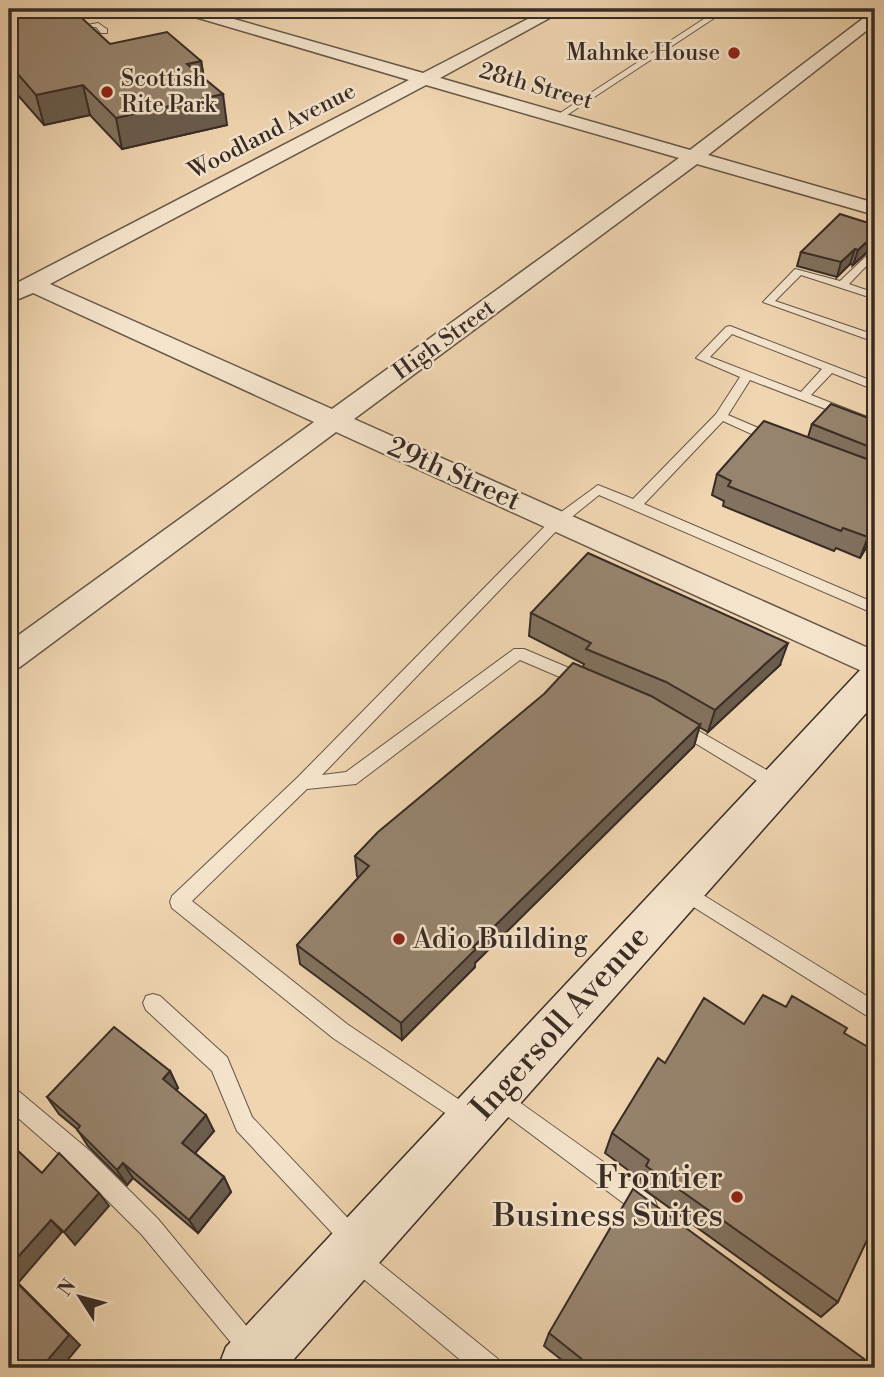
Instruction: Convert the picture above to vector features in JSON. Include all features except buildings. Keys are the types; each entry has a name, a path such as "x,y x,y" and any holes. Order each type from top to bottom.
{"main road":[{"name":"Ingersoll Avenue","path":"252,1362 875,678"}],"street":[{"name":"28th Street","path":"183,9 875,209"},
{"name":"Woodland Avenue","path":"20,290 558,9"},
{"name":"High Street","path":"9,659 693,157 875,17"},
{"name":"29th Street","path":"20,290 334,420 875,665"}],"lane":[{"path":"558,117 724,9"},
{"path":"58,30 98,25 104,31"},
{"path":"842,285 875,251"},
{"path":"875,296 799,271 768,302 875,339"},
{"path":"875,386 730,329 702,358 875,424"},
{"path":"803,397 831,367"},
{"path":"635,505 721,416 747,375"},
{"path":"721,416 781,442"},
{"path":"663,1219 484,1108 340,1031 180,902 303,783 558,521 598,489 875,609"},
{"path":"303,783 350,779 520,653 593,685"},
{"path":"666,718 778,785"},
{"path":"682,890 875,1012"},
{"path":"153,1003 220,1064 244,1124 355,1250 489,1368"},
{"path":"9,1096 82,1159 150,1227 252,1362"}],"place":[{"name":"Mahnke House","path":"734,53"},
{"name":"Scottish Rite Park","path":"107,92"},
{"name":"Adio Building","path":"399,939"},
{"name":"Frontier Business Suites","path":"737,1197"}]}
